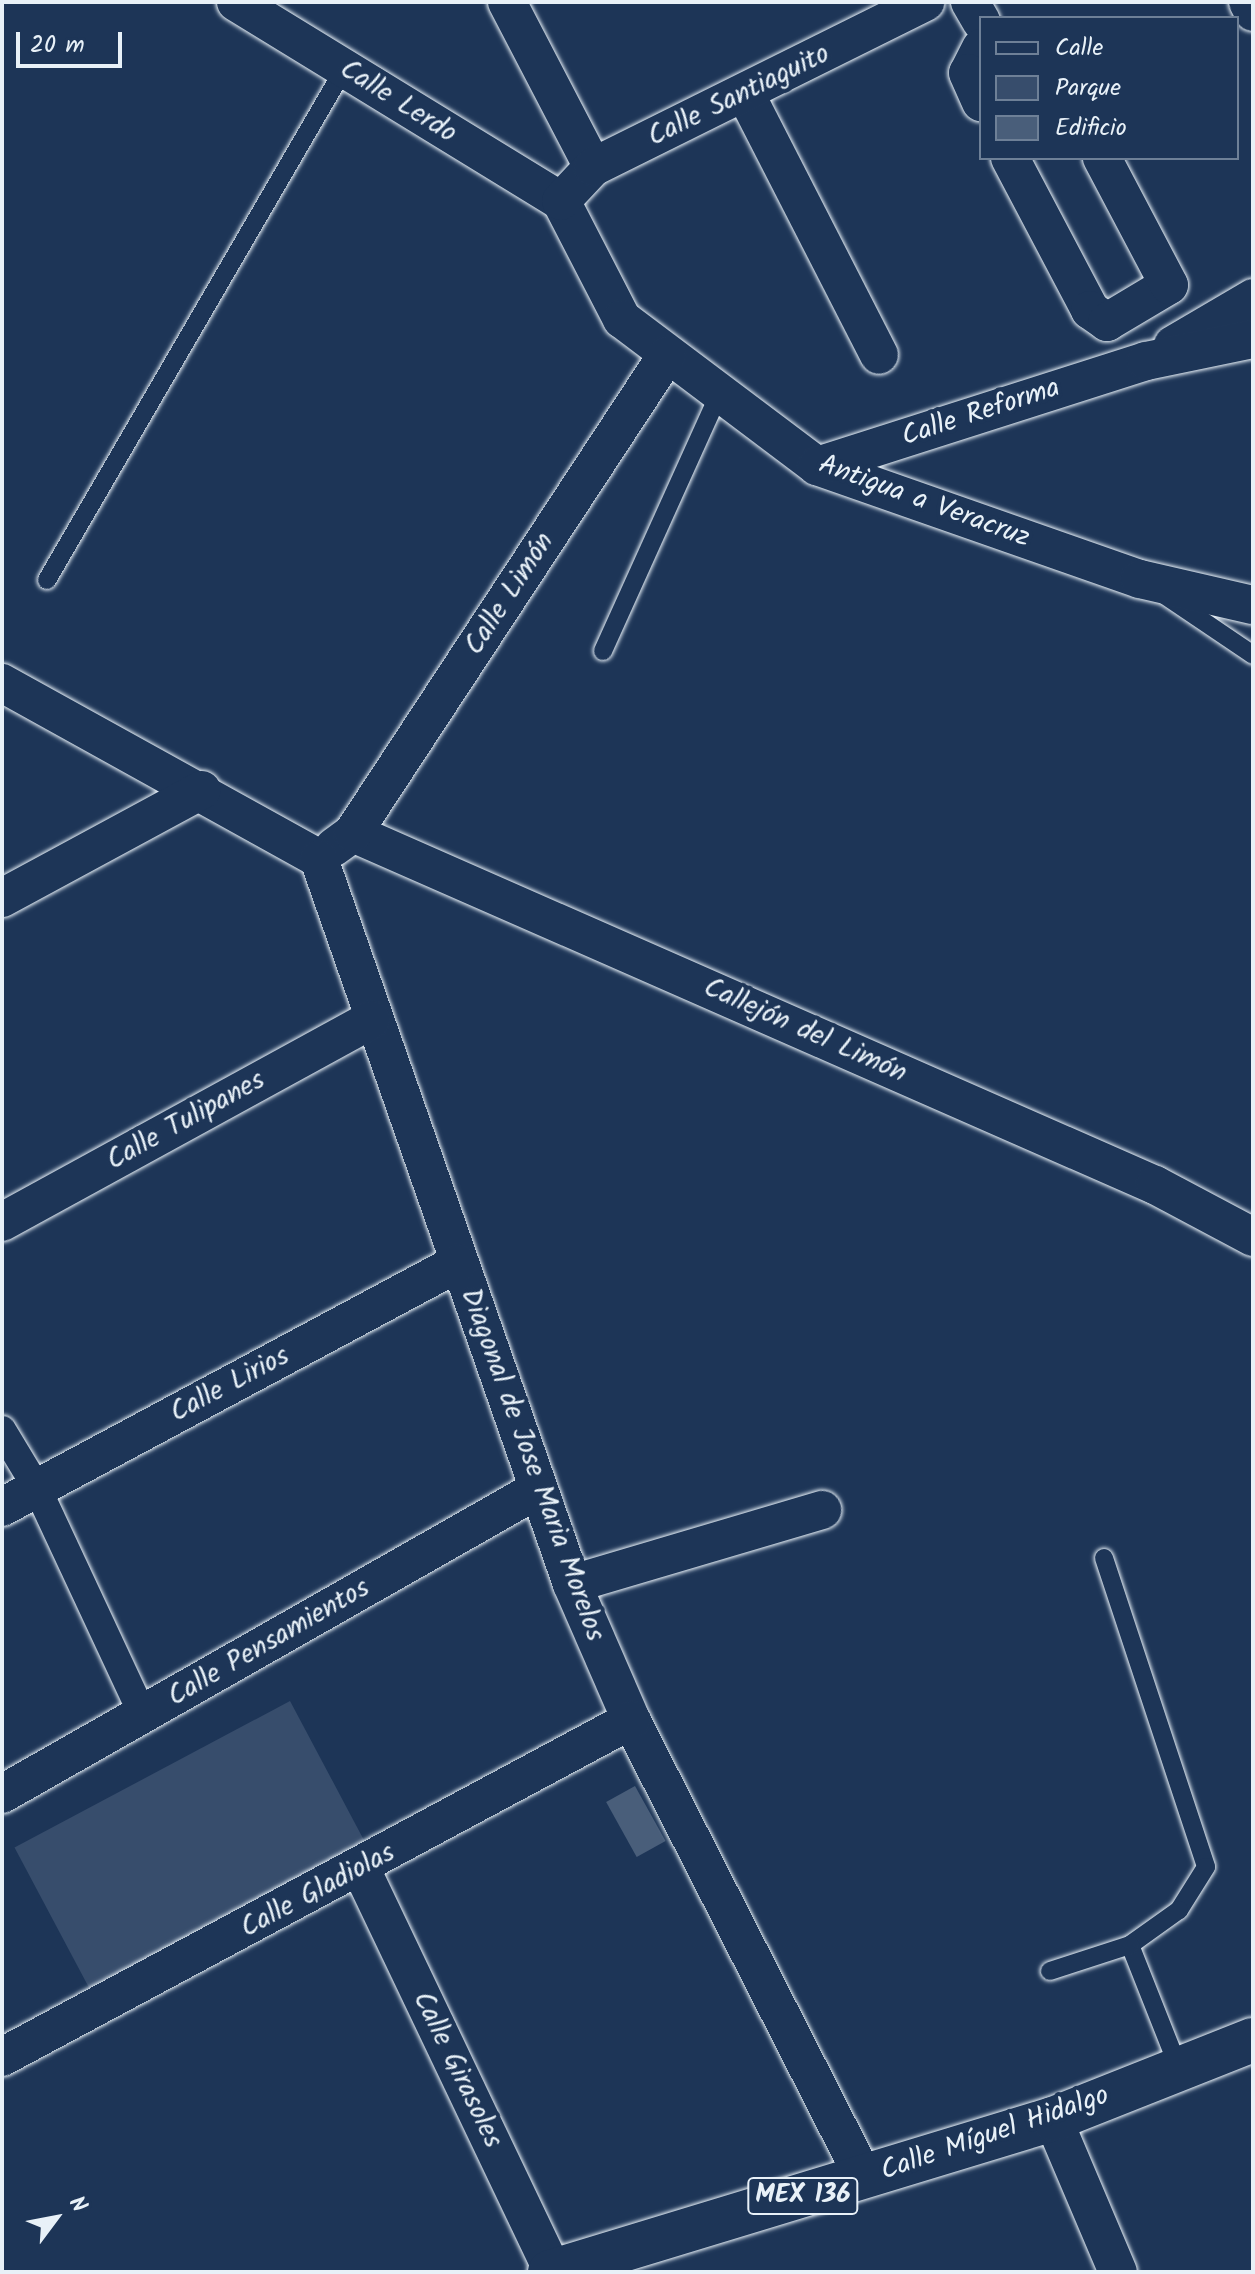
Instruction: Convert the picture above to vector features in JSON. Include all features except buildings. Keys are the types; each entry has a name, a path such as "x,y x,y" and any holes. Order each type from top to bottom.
{"main road":[{"name":"Calle Míguel Hidalgo","path":"570,2269 1053,2119 1253,2040"}],"street":[{"name":"Calle Lerdo","path":"236,2 561,201"},
{"path":"507,2 593,167"},
{"name":"Calle Santiaguito","path":"561,201 593,167 925,2"},
{"path":"1248,2 1253,12"},
{"path":"979,52 968,73 979,98"},
{"path":"745,93 878,356"},
{"path":"1011,160 1090,310 1107,322 1169,285 1103,160"},
{"name":"Antigua a Veracruz","path":"561,201 622,319 718,396 817,466 1140,579 1253,605"},
{"name":"Calle Reforma","path":"1146,361 1253,298"},
{"name":"Calle Reforma","path":"817,466 1146,361 1253,339"},
{"name":"Calle Limón","path":"319,859 353,833 667,355"},
{"path":"2,683 202,790 319,859"},
{"path":"2,898 202,790"},
{"name":"Callejón del Limón","path":"353,833 1155,1185 1253,1237"},
{"name":"Diagonal de Jose Maria Morelos","path":"319,859 371,1020 535,1491 572,1584 631,1720 864,2178"},
{"name":"Calle Tulipanes","path":"2,1222 371,1020"},
{"name":"Calle Lirios","path":"2,1507 458,1263"},
{"path":"2,1430 37,1488 143,1715"},
{"name":"Calle Pensamientos","path":"2,1794 535,1491"},
{"path":"572,1584 822,1510"},
{"name":"Calle Gladiolas","path":"2,2057 361,1869 631,1720"},
{"name":"Calle Girasoles","path":"361,1869 570,2269"},
{"path":"1053,2119 1118,2272"}],"lane":[{"path":"47,580 344,69"},
{"path":"603,651 718,396"},
{"path":"1140,579 1253,655"},
{"path":"1050,1971 1130,1945 1179,1910 1206,1867 1104,1558"},
{"path":"1130,1945 1179,2069"}],"green space":[{"path":"290,1701 367,1845 91,1991 15,1847"}]}
